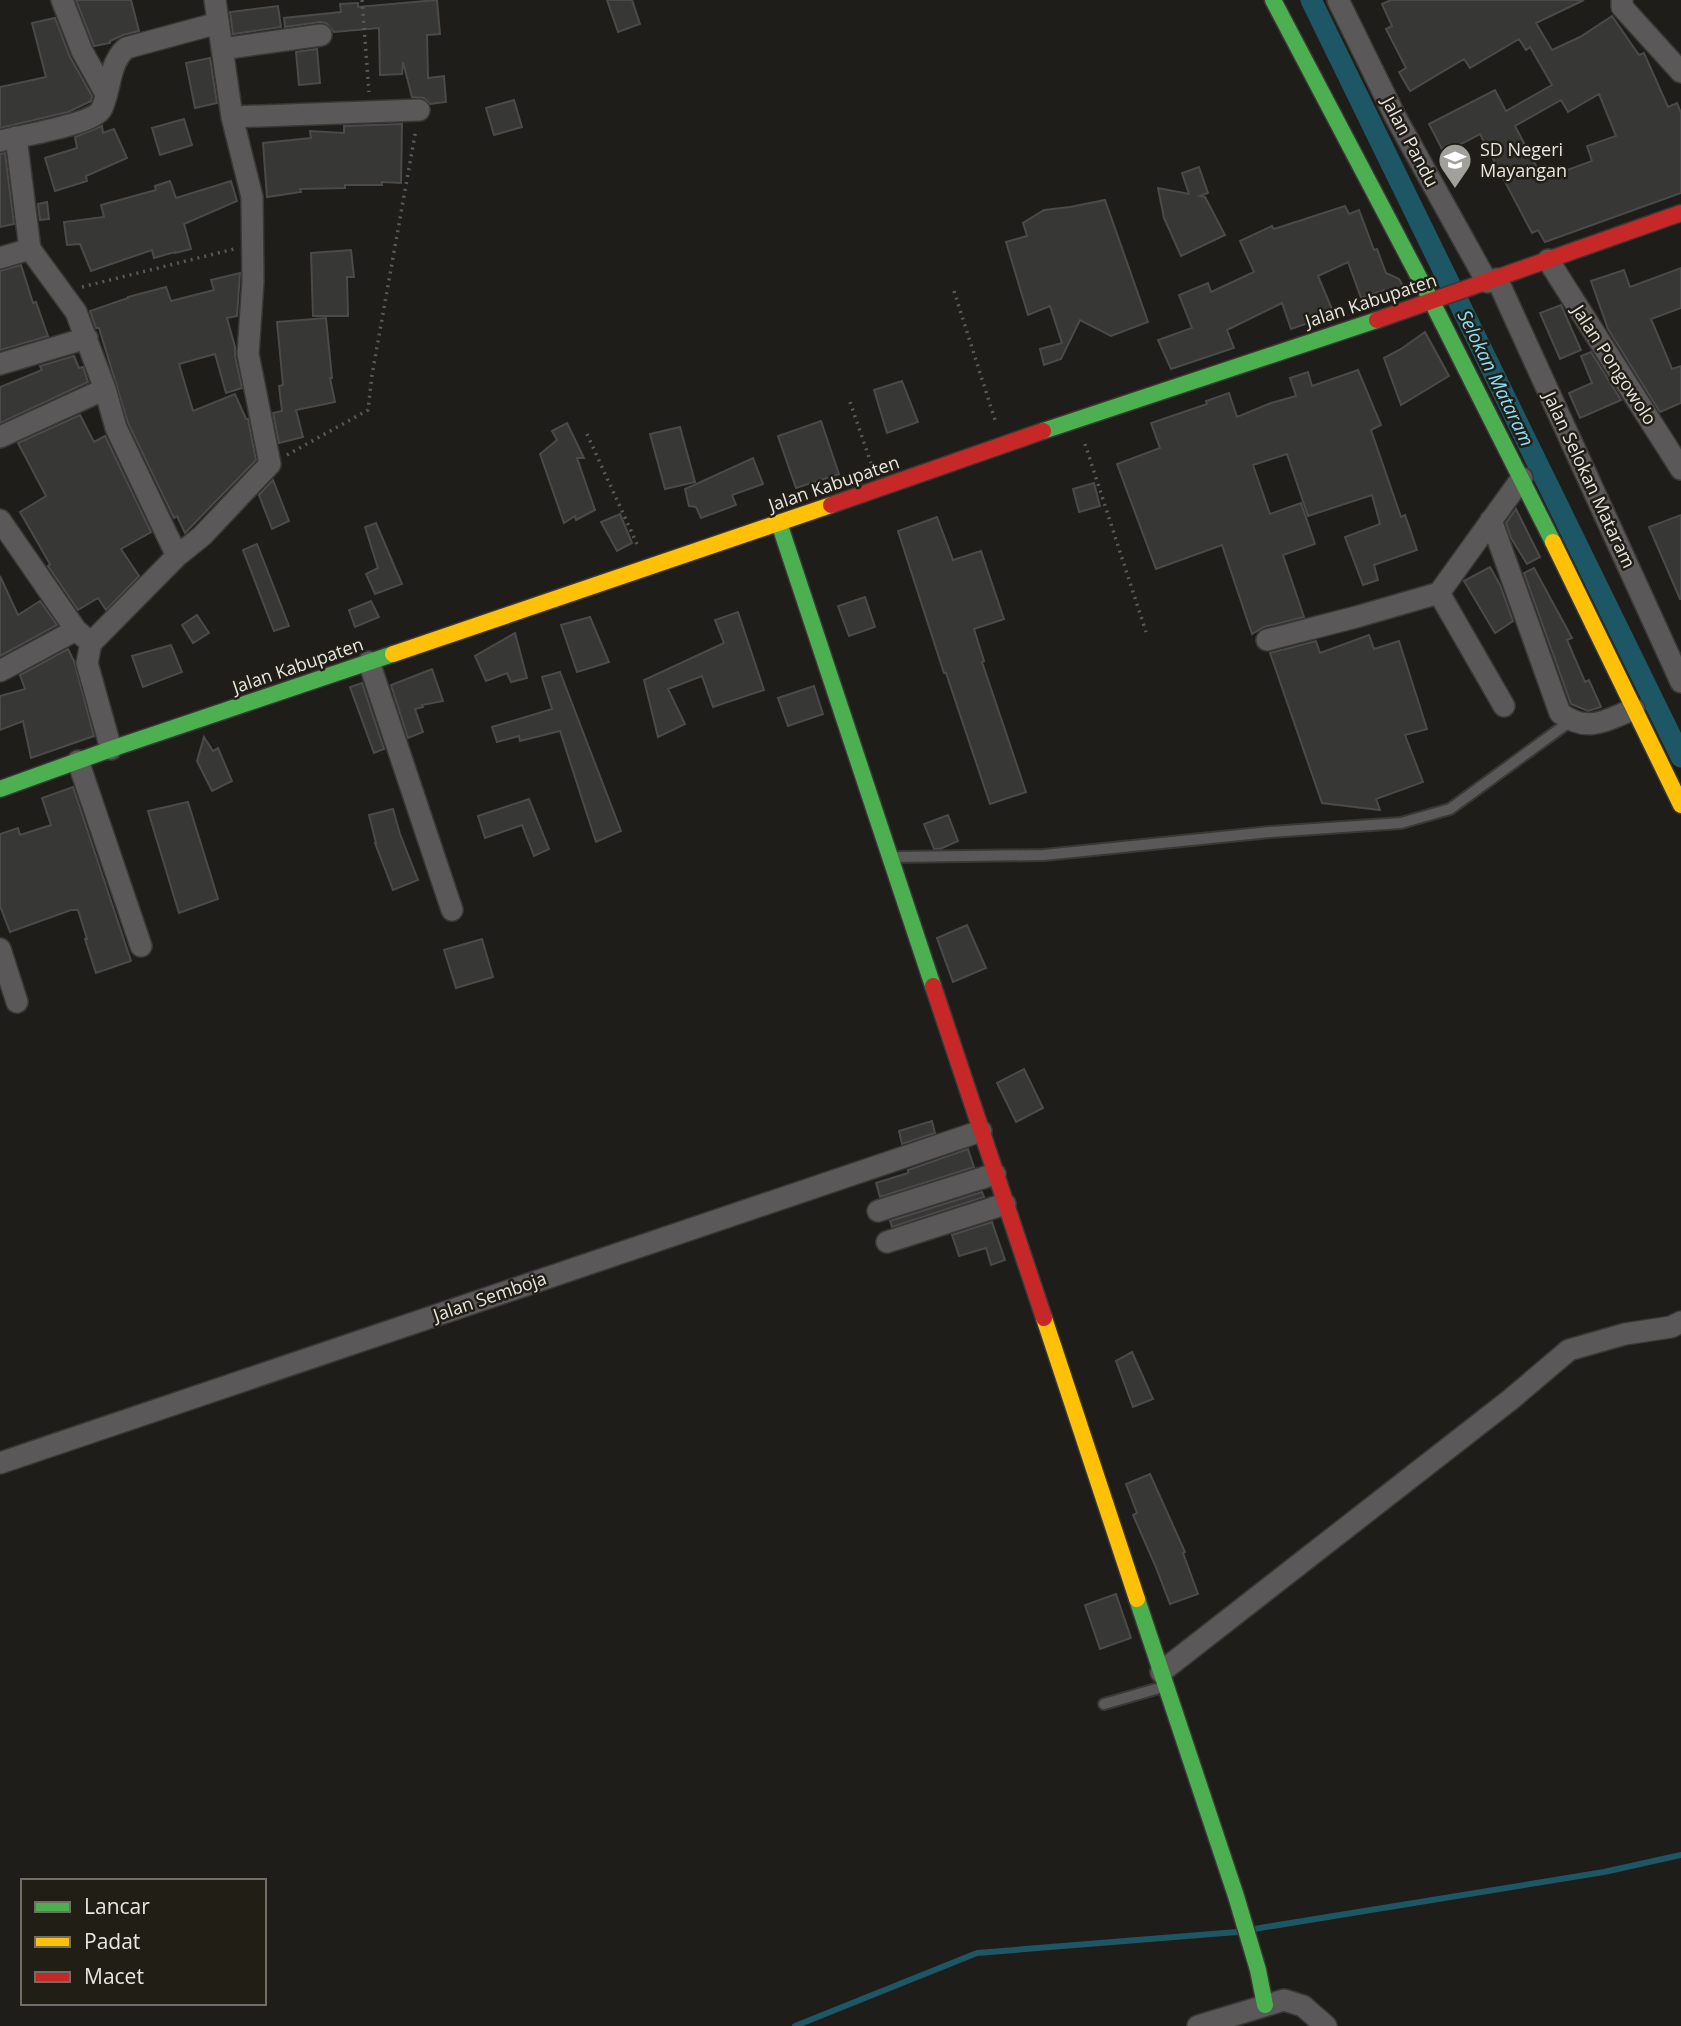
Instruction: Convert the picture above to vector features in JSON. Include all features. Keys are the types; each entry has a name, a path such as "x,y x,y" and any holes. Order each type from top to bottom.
{"street":[{"path":"62,0 82,51 106,94"},
{"path":"0,671 84,637 202,536 270,464 248,354 253,281 252,197 232,117 215,0"},
{"path":"1273,0 1436,300 1681,805"},
{"name":"Jalan Pandu","path":"1338,0 1396,118 1489,282"},
{"path":"1622,0 1622,6 1681,72"},
{"path":"177,556 116,428 105,388 76,312 30,249 8,139 79,123 102,111 115,61 126,48 218,23"},
{"path":"222,50 321,34"},
{"path":"232,117 419,110"},
{"name":"Jalan Kabupaten","path":"0,789 1077,419 1489,282 1681,214"},
{"path":"0,258 30,249"},
{"name":"Jalan Pongowolo","path":"1548,260 1681,469"},
{"name":"Jalan Selokan Mataram","path":"1489,282 1681,682"},
{"path":"0,364 87,338"},
{"path":"0,437 105,388"},
{"path":"1267,640 1439,593 1522,478"},
{"path":"0,520 84,637 87,663 111,749"},
{"path":"1491,520 1560,713 1572,720 1593,725 1634,709"},
{"path":"779,523 1236,1896 1258,1970 1265,2005"},
{"path":"1439,593 1504,706"},
{"path":"369,662 452,909"},
{"path":"78,761 141,946"},
{"path":"0,949 17,1002"},
{"name":"Jalan Semboja","path":"0,1463 981,1131"},
{"path":"878,1211 995,1174"},
{"path":"887,1242 1005,1204"},
{"path":"1163,1679 1569,1350 1625,1334 1671,1327 1681,1322"},
{"path":"1198,2026 1284,2000 1303,2006 1326,2026"}],"lane":[{"path":"889,857 1044,855 1270,832 1401,823 1450,810 1572,720"},
{"path":"1104,1704 1163,1679"}],"path":[{"path":"362,0 370,111"},
{"path":"270,464 368,410 419,110"},
{"path":"61,292 253,244"},
{"path":"954,291 1003,446"},
{"path":"850,402 880,488"},
{"path":"1077,419 1146,632"},
{"path":"587,434 647,568"}],"building":[{"path":"76,0 131,0 139,31 123,35 110,43 94,46"},
{"path":"437,0 440,34 427,35 428,78 444,76 446,102 430,104 424,98 412,97 403,62 402,74 380,75 379,28 334,32 326,23 320,22 285,27 284,18 341,12 340,4 358,3 358,7"},
{"path":"607,0 632,0 640,24 618,32"},
{"path":"1391,0 1584,0 1536,23 1552,50 1580,37 1612,16 1639,55 1644,53 1668,107 1677,103 1681,113 1681,193 1545,242 1538,230 1532,233 1480,134 1444,153 1429,124 1495,90 1506,111 1552,85 1530,47 1526,50 1519,39 1470,68 1464,59 1410,91 1399,72 1406,68 1386,29 1392,26 1382,4","holes":["1599,94 1616,136 1587,146 1592,161 1543,179 1515,126 1561,100 1568,112"]},
{"path":"278,6 281,27 233,34 230,12"},
{"path":"55,18 70,57 92,96 91,101 68,112 0,128 0,87 46,77 32,23"},
{"path":"317,49 320,83 299,85 296,52"},
{"path":"210,58 217,103 195,108 186,63"},
{"path":"514,100 522,127 494,135 486,108"},
{"path":"184,119 192,145 160,155 152,128"},
{"path":"402,124 401,183 382,182 382,185 300,189 301,192 267,197 263,143 311,138 310,131 344,133 344,126"},
{"path":"102,126 103,133 114,129 127,158 86,176 87,181 55,191 45,158 77,148 75,137"},
{"path":"5,153 14,224 0,227 0,154"},
{"path":"1199,167 1208,193 1200,196 1205,197 1225,235 1181,256 1164,218 1158,188 1189,194 1182,173"},
{"path":"170,181 176,198 231,181 237,201 184,224 191,249 154,258 152,250 91,271 80,244 67,245 64,222 104,217 101,205 156,190 155,186"},
{"path":"1105,200 1148,322 1111,336 1080,320 1061,359 1044,365 1040,349 1062,343 1050,306 1028,315 1006,242 1027,236 1023,223 1044,210"},
{"path":"47,202 49,219 40,220 38,204"},
{"path":"1345,206 1349,214 1359,210 1386,273 1399,279 1406,291 1395,295 1384,290 1361,298 1348,262 1318,276 1334,314 1291,329 1282,303 1227,330 1234,348 1171,369 1158,340 1192,328 1179,295 1208,283 1211,292 1254,272 1240,241 1272,226 1274,229"},
{"path":"351,250 354,277 347,277 348,316 313,316 311,253"},
{"path":"21,265 33,303 36,302 48,336 0,350 0,271"},
{"path":"1681,268 1681,308 1651,319 1672,369 1681,366 1681,403 1660,412 1608,329 1591,281 1624,270 1630,287"},
{"path":"240,273 237,316 227,318 242,388 226,393 215,354 179,364 193,411 235,394 248,419 256,460 185,533 177,516 174,518 128,423 99,328 96,328 90,311 166,287 171,301 214,290 211,280"},
{"path":"1561,305 1581,350 1560,359 1540,313"},
{"path":"326,318 330,378 335,402 296,410 303,437 279,443 273,413 282,411 279,386 283,385 277,322"},
{"path":"1425,332 1449,376 1401,405 1384,358"},
{"path":"1591,352 1621,400 1580,418 1569,393 1592,383 1581,356"},
{"path":"74,356 79,368 83,367 88,382 0,423 0,387 42,370 40,366"},
{"path":"1358,370 1381,425 1371,430 1401,517 1405,515 1417,550 1374,565 1378,580 1363,585 1345,537 1380,524 1372,495 1308,516 1287,454 1253,465 1270,514 1301,503 1315,544 1283,555 1304,617 1264,627 1252,634 1222,545 1156,569 1117,464 1160,448 1151,423 1207,404 1206,401 1229,393 1237,417 1296,396 1290,378 1308,372 1312,386"},
{"path":"902,381 918,422 887,433 874,390"},
{"path":"80,415 94,442 105,436 151,532 121,549 139,576 106,610 98,598 78,610 48,566 50,564 20,512 46,496 18,443"},
{"path":"821,421 839,474 796,488 778,436"},
{"path":"567,423 584,458 577,458 595,510 576,520 575,516 564,523 540,454 557,440 552,431"},
{"path":"680,427 695,482 665,489 650,434"},
{"path":"753,458 763,484 732,495 736,505 701,518 696,507 689,506 685,489"},
{"path":"273,480 289,521 272,529 259,495"},
{"path":"1094,483 1100,506 1079,512 1073,489"},
{"path":"1516,509 1540,557 1527,564 1511,538 1506,523"},
{"path":"620,514 632,543 617,551 601,522"},
{"path":"1681,515 1681,599 1680,599 1649,527"},
{"path":"937,517 953,560 981,551 1004,619 974,629 984,661 982,662 1026,792 990,804 898,531"},
{"path":"376,523 402,584 375,594 366,574 378,568 365,527"},
{"path":"257,544 289,626 274,631 243,550"},
{"path":"1490,567 1500,585 1513,621 1495,633 1464,581"},
{"path":"1534,568 1572,638 1567,640 1585,682 1589,680 1601,707 1588,711 1571,704 1524,573"},
{"path":"0,576 18,615 40,601 57,625 0,656"},
{"path":"865,597 875,627 849,636 838,606"},
{"path":"371,601 379,617 355,627 349,610"},
{"path":"738,612 764,690 713,707 702,676 668,689 685,724 658,737 644,680 724,643 715,620"},
{"path":"197,615 209,633 193,643 182,625"},
{"path":"590,617 609,662 577,672 561,625"},
{"path":"515,633 527,678 511,682 507,673 486,681 475,656"},
{"path":"1369,635 1374,649 1399,641 1427,729 1405,735 1423,782 1376,799 1380,810 1322,803 1270,653 1316,641 1320,653"},
{"path":"171,645 182,672 143,687 132,656"},
{"path":"68,649 74,661 94,736 31,758 23,721 0,730 0,696 25,689 20,675"},
{"path":"432,669 443,701 415,709 423,732 408,738 391,685"},
{"path":"560,672 621,831 596,842 560,731 520,741 519,736 497,742 492,727 552,709 542,677"},
{"path":"362,683 384,749 374,753 350,687"},
{"path":"814,686 823,714 788,726 778,698"},
{"path":"204,737 213,751 218,748 232,781 212,791 197,761"},
{"path":"73,787 131,961 96,973 78,910 71,910 10,932 0,906 0,834 18,828 20,835 51,825 42,798"},
{"path":"529,799 549,849 534,856 522,825 485,838 478,816"},
{"path":"188,802 218,899 179,913 148,811"},
{"path":"393,809 418,880 393,890 375,843 369,815"},
{"path":"948,815 958,841 934,849 924,824"},
{"path":"967,925 986,968 953,982 937,938"},
{"path":"482,939 493,977 456,988 444,950"},
{"path":"1024,1069 1043,1108 1016,1122 997,1083"},
{"path":"932,1121 935,1133 902,1144 899,1131"},
{"path":"968,1149 974,1167 880,1197 876,1183"},
{"path":"982,1192 984,1197 892,1227 890,1221"},
{"path":"992,1222 1005,1260 991,1265 986,1248 959,1256 952,1235"},
{"path":"1132,1352 1153,1399 1133,1407 1116,1361"},
{"path":"1150,1474 1185,1552 1183,1553 1198,1594 1170,1604 1133,1515 1137,1513 1126,1484"},
{"path":"1116,1594 1131,1638 1100,1649 1085,1605"}],"waterway":[{"name":"Selokan Mataram","path":"1311,0 1681,757"},
{"path":"1254,1929 1604,1872 1681,1855"},
{"path":"795,2026 977,1953 1237,1932"}],"traffic: fast":[{"path":"1273,0 1432,302 1553,542"},
{"path":"1043,431 1377,320"},
{"path":"779,523 933,986"},
{"path":"0,789 393,654"},
{"path":"1137,1599 1236,1896 1258,1970 1265,2005"}],"traffic: slow":[{"path":"393,654 831,505"},
{"path":"1553,542 1681,805"},
{"path":"1044,1318 1137,1599"}],"traffic: jam":[{"path":"1377,320 1681,213"},
{"path":"831,505 1043,431"},
{"path":"933,986 1044,1318"}],"place":[{"name":"SD Negeri Mayangan","path":"1455,190"}]}
